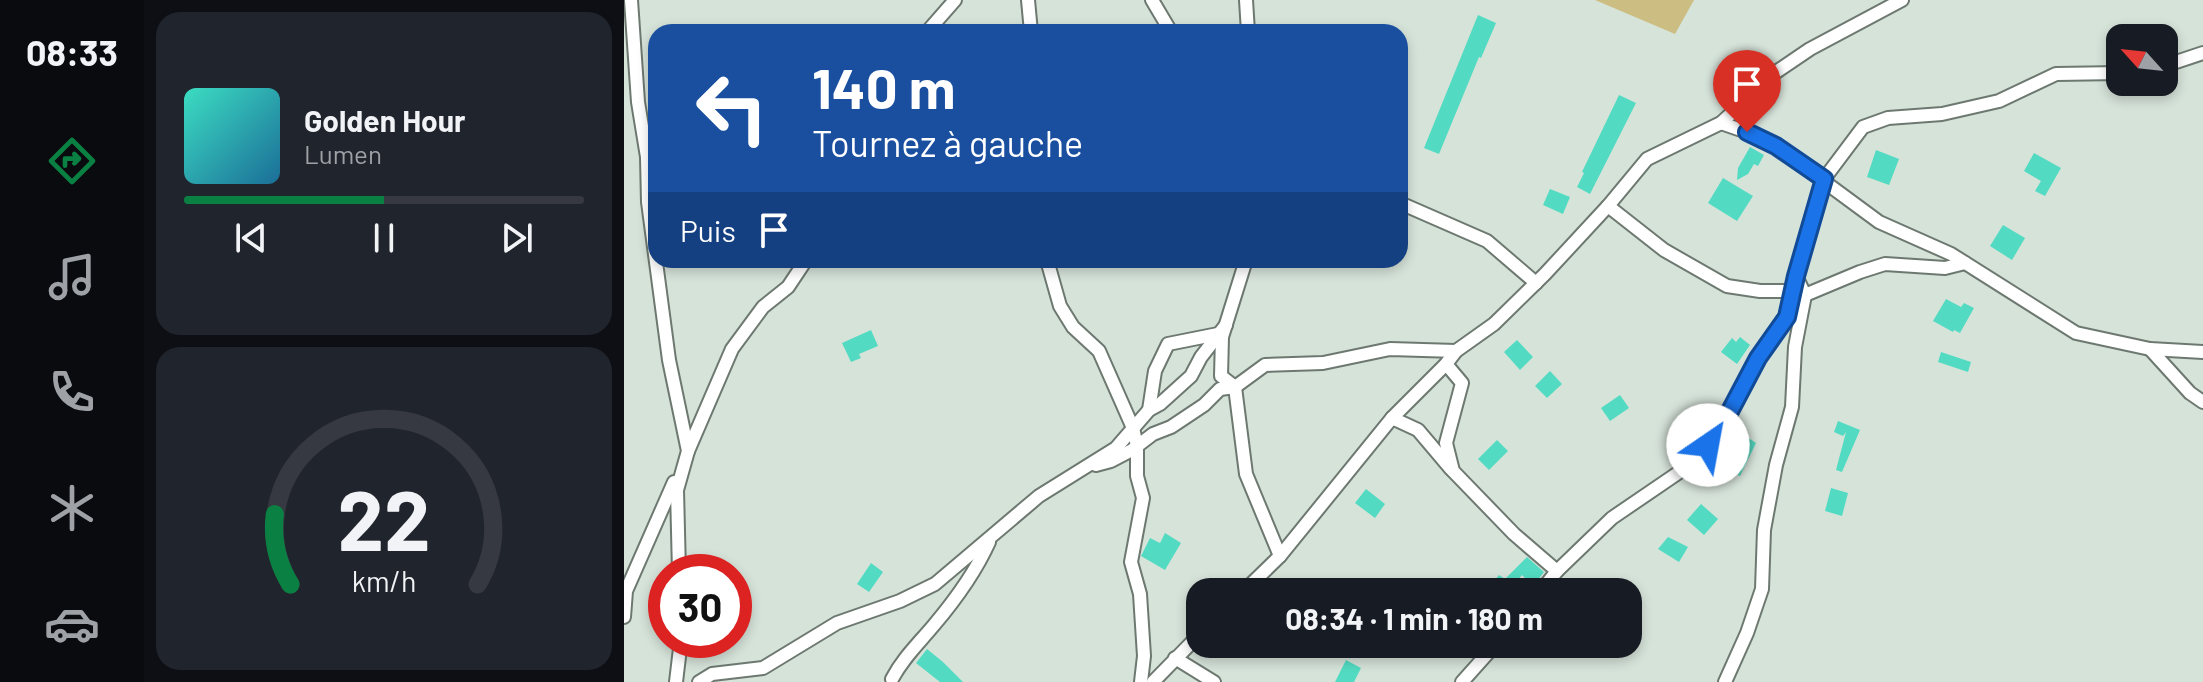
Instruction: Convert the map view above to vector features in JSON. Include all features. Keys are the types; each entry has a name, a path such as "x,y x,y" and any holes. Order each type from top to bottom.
{"street":[{"path":"631,0 638,102 648,176"},
{"path":"934,24 955,0"},
{"path":"1028,0 1030,24"},
{"path":"1152,0 1166,24"},
{"path":"1246,0 1248,24"},
{"path":"1257,578 1280,556 1392,418 1456,351 1494,324 1536,283 1647,159 1721,123 1776,72 1810,49 1902,0"},
{"path":"2178,61 2203,53"},
{"path":"1725,682 1762,589 1764,530 1776,465 1792,407 1799,293 1796,276 1824,179 1863,127 1888,118 1942,114 1999,101 2056,74 2106,73"},
{"path":"1721,123 1776,146 1879,222 1951,254 2076,333 2150,349 2203,352"},
{"path":"1408,206 1487,241 1536,283"},
{"path":"1608,206 1664,250 1727,286 1799,293 1885,264 1945,268 1965,263"},
{"path":"657,268 669,360 688,451 677,490 679,554"},
{"path":"624,617 626,591 732,349 763,307 788,287 801,268"},
{"path":"1049,268 1060,306 1073,327 1099,351 1133,428 1137,446 1137,476 1143,498 1131,562 1140,594 1144,656 1141,682"},
{"path":"1243,268 1222,330 1221,376 1235,387 1246,474 1280,556"},
{"path":"1551,578 1612,518 1697,460 1720,430 1758,358 1787,317 1799,293"},
{"path":"1149,410 1155,371 1168,344 1222,330"},
{"path":"699,682 712,674 763,668 837,623 900,601 935,584 1039,496 1116,448 1149,410 1191,376 1222,330"},
{"path":"1082,469 1111,461 1153,434 1171,427 1204,405 1220,389 1235,387 1265,365 1323,363 1390,349 1456,351"},
{"path":"2150,349 2190,393 2203,402"},
{"path":"1446,364 1462,383 1446,443 1453,471"},
{"path":"1392,418 1418,430 1514,534 1557,571"},
{"path":"893,681 902,661 970,579 991,537"},
{"path":"1153,682 1186,647"},
{"path":"676,682 679,658"},
{"path":"1175,658 1214,682"},
{"path":"1462,682 1483,658"}],"shaded area":[{"path":"1595,0 1694,0 1675,34"}],"building":[{"path":"1478,15 1496,23 1439,154 1424,148"},
{"path":"1619,95 1636,103 1590,194 1577,187"},
{"path":"1750,147 1764,155 1758,166 1754,164 1748,174 1737,180 1738,168"},
{"path":"1876,150 1899,159 1889,185 1867,177"},
{"path":"2034,153 2061,168 2045,196 2035,191 2041,181 2024,171"},
{"path":"1723,178 1753,196 1737,221 1708,203"},
{"path":"1550,189 1570,197 1563,214 1543,205"},
{"path":"2003,225 2025,238 2012,260 1990,246"},
{"path":"1946,299 1961,307 1964,303 1974,308 1960,333 1933,321"},
{"path":"871,330 878,346 859,354 861,358 851,362 842,343"},
{"path":"1740,337 1750,345 1737,364 1721,352 1732,338 1736,342"},
{"path":"1517,340 1533,357 1520,370 1504,352"},
{"path":"1941,352 1971,362 1968,372 1938,362"},
{"path":"1550,371 1562,384 1547,398 1535,386"},
{"path":"1620,395 1629,408 1610,421 1601,408"},
{"path":"1838,421 1860,430 1842,472 1836,470 1846,432 1843,436 1834,432"},
{"path":"1735,429 1756,443 1740,476 1714,463"},
{"path":"1497,440 1508,451 1489,470 1478,459"},
{"path":"1831,488 1848,493 1842,516 1825,511"},
{"path":"1366,489 1385,504 1375,518 1355,503"},
{"path":"1701,504 1718,519 1704,535 1687,520"},
{"path":"1165,533 1181,543 1165,570 1141,556 1150,538 1160,543"},
{"path":"1668,537 1688,547 1679,562 1658,549"},
{"path":"1527,557 1544,572 1539,578 1525,578 1522,575 1520,578 1506,578"},
{"path":"871,563 883,572 869,592 857,584"},
{"path":"927,649 963,682 940,682 916,663"},
{"path":"1346,660 1361,668 1354,682 1335,682"}],"route":[{"path":"1708,445 1720,430 1758,358 1787,317 1824,179 1776,146 1747,132"}]}
